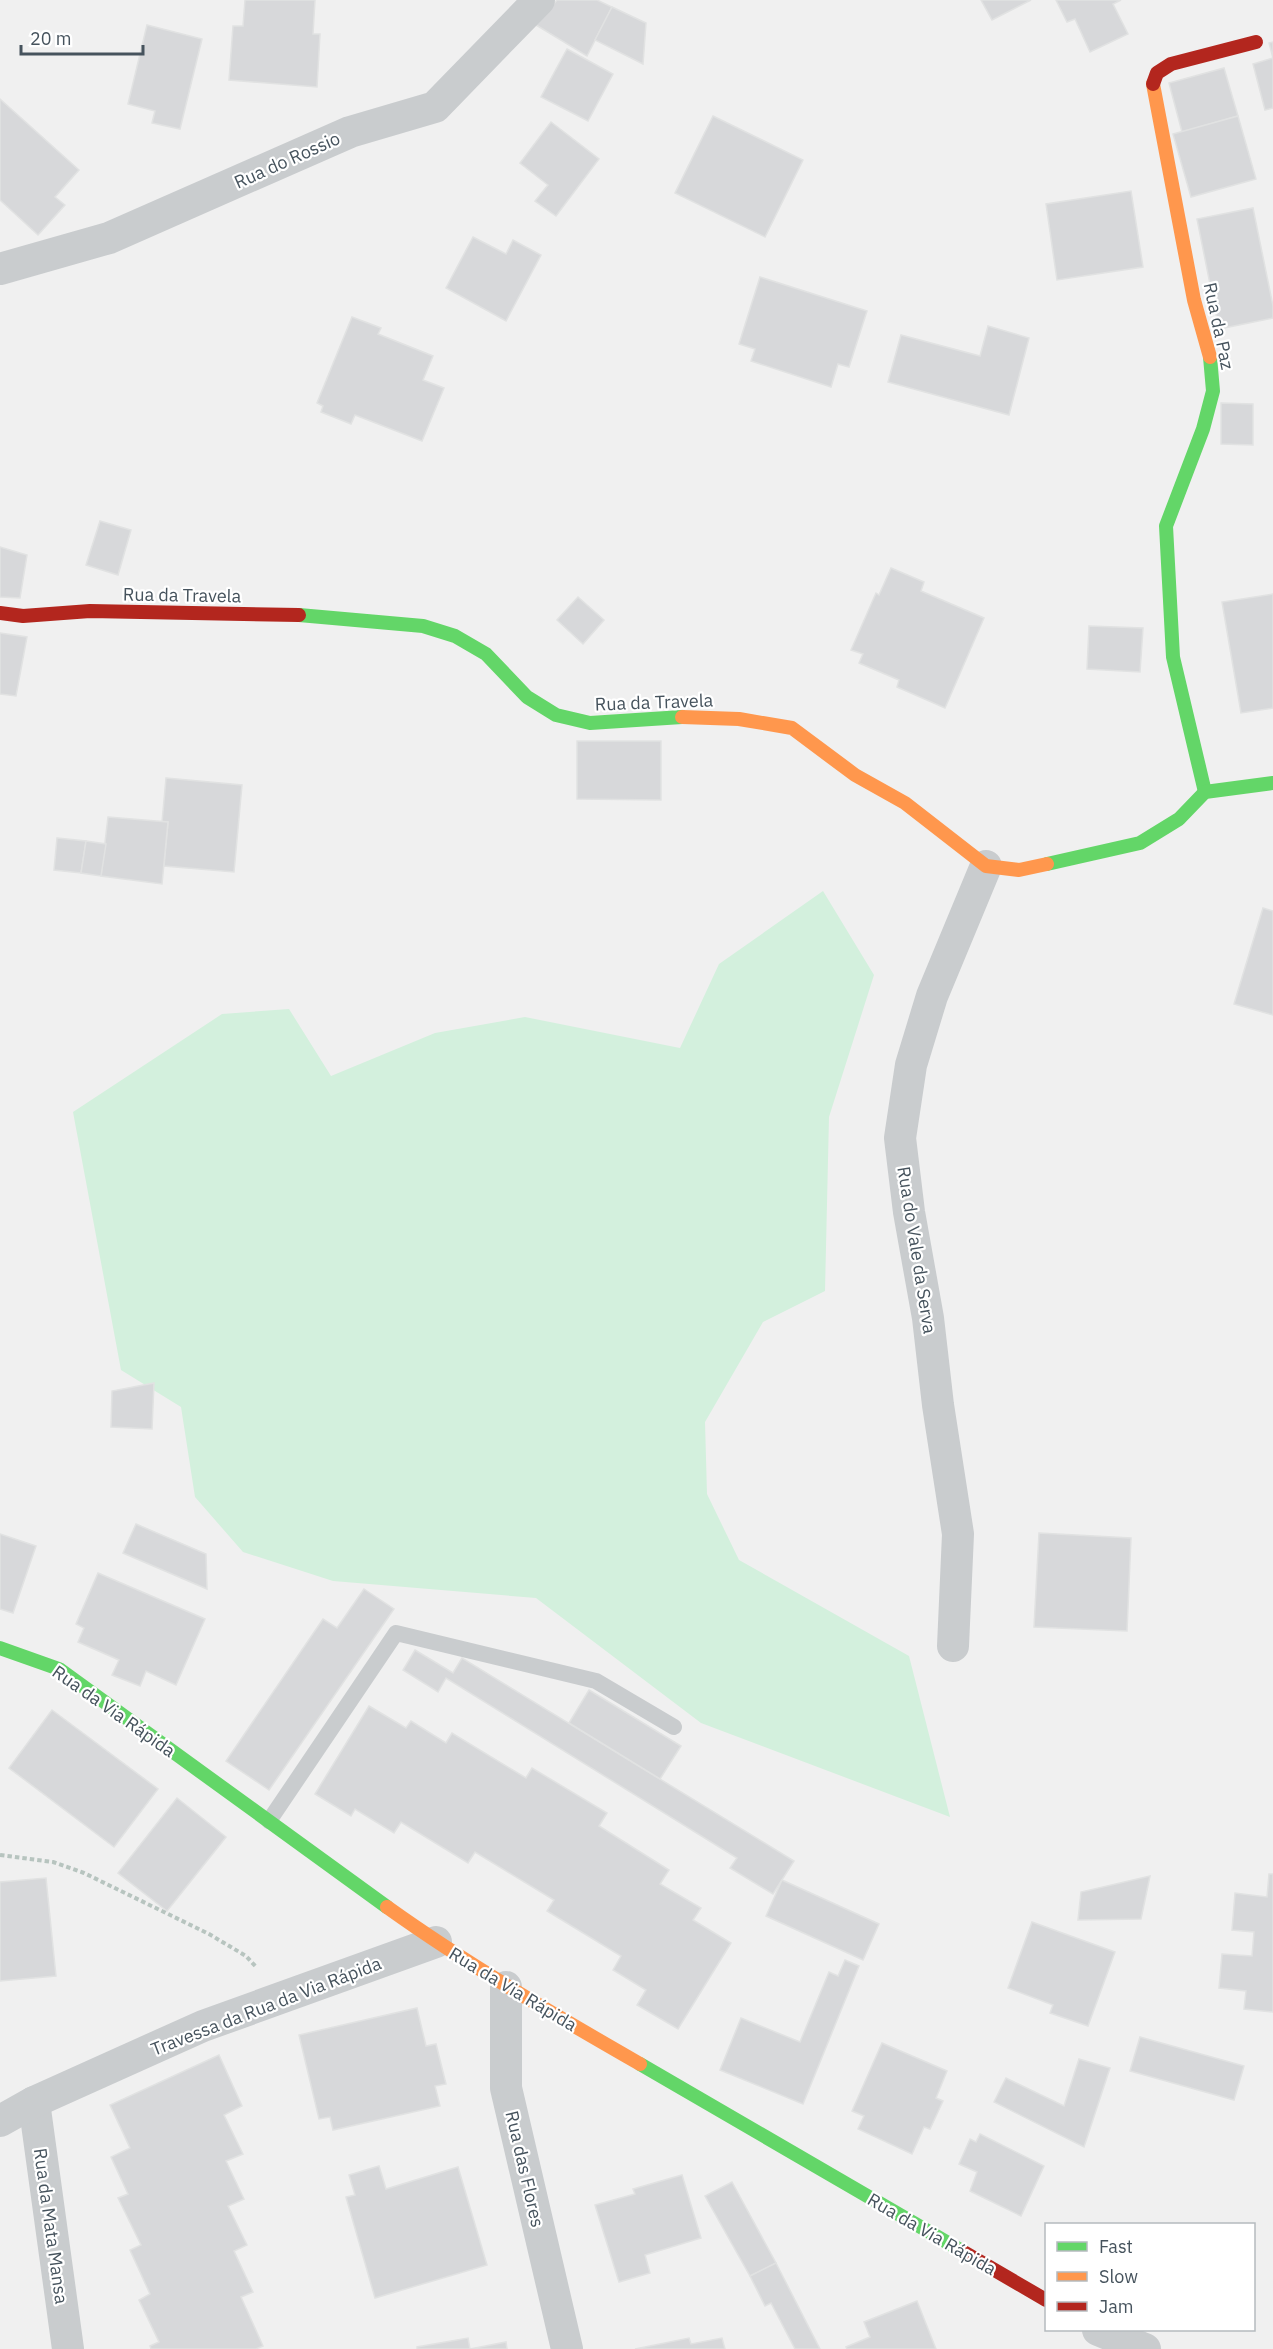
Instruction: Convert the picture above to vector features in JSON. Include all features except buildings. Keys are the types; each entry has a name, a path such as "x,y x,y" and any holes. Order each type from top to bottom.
{"street":[{"name":"Rua do Rossio","path":"0,268 109,238 350,132 435,108 539,0"},
{"name":"Rua da Paz","path":"1205,792 1173,657 1166,526 1203,429 1213,391 1210,353 1194,300 1152,88 1154,77 1160,69 1171,64 1256,42"},
{"name":"Rua da Travela","path":"0,613 23,616 90,611 300,615 423,626 455,636 486,654 526,696 556,715 590,723 679,717 739,719 792,728 855,775 906,803 986,866"},
{"path":"986,866 1019,870 1140,843 1179,819 1205,792 1273,783"},
{"name":"Rua do Vale da Serva","path":"953,1647 958,1534 938,1405 928,1318 909,1212 900,1138 911,1065 932,996 986,866"},
{"name":"Rua da Via Rápida","path":"0,1648 60,1669 436,1942 506,1987 1045,2299"},
{"name":"Travessa da Rua da Via Rápida","path":"0,2121 34,2102 203,2026 436,1942"},
{"name":"Rua das Flores","path":"506,1987 506,2088 567,2349"},
{"name":"Rua da Mata Mansa","path":"34,2102 68,2349"},
{"path":"1100,2331 1145,2349"}],"lane":[{"path":"269,1821 396,1634 596,1681 674,1726"}],"path":[{"path":"0,1855 53,1863 84,1872 147,1902 246,1956 283,1998"}],"green space":[{"path":"823,891 874,975 829,1117 825,1291 763,1322 705,1422 707,1494 739,1560 909,1656 950,1817 701,1723 536,1598 333,1581 243,1552 195,1497 181,1407 121,1370 73,1112 222,1014 289,1009 331,1076 435,1033 525,1017 680,1048 719,964"}],"traffic: fast":[{"path":"1205,792 1173,657 1166,526 1203,429 1213,391 1210,357"},
{"path":"299,615 423,626 455,636 486,654 527,697 556,715 590,723 682,717"},
{"path":"1047,864 1140,843 1179,819 1205,792 1273,783"},
{"path":"0,1648 59,1669 387,1907"},
{"path":"640,2064 962,2251"}],"traffic: slow":[{"path":"1153,84 1194,300 1210,357"},
{"path":"682,717 739,719 792,728 855,775 905,803 986,866 1019,870 1047,864"},
{"path":"387,1907 480,1969 640,2064"}],"traffic: jam":[{"path":"1153,84 1157,73 1171,64 1256,42"},
{"path":"0,613 23,616 90,611 299,615"},
{"path":"962,2251 1045,2299"}]}
